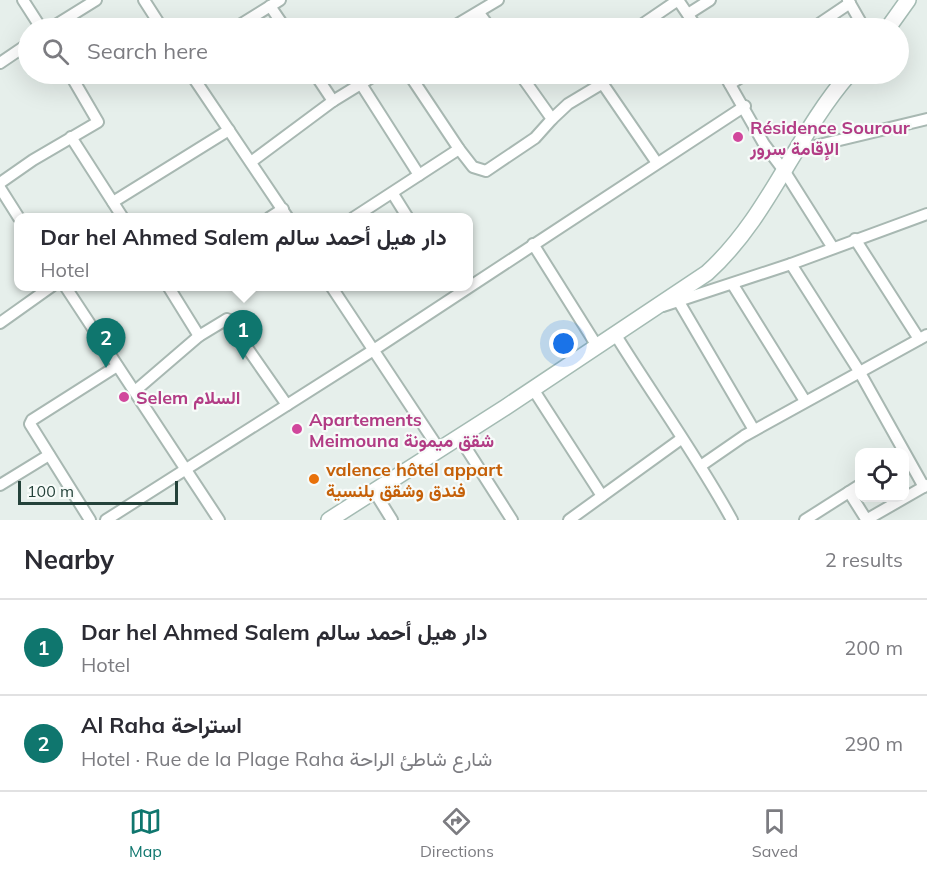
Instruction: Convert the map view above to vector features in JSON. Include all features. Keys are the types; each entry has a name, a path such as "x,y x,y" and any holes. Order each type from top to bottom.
{"street":[{"path":"23,0 35,18"},
{"path":"67,18 96,0"},
{"path":"144,0 156,18"},
{"path":"470,18 498,0"},
{"path":"652,18 678,0 691,18"},
{"path":"688,14 710,0"},
{"path":"895,18 908,0"},
{"path":"827,18 849,2 858,18"},
{"path":"251,18 275,3 281,18"},
{"path":"479,13 483,18"},
{"path":"0,63 18,51"},
{"path":"0,183 98,122 76,84"},
{"path":"198,84 285,213"},
{"path":"322,84 333,101"},
{"path":"251,162 333,101 361,84 419,175"},
{"path":"416,84 473,167 486,171 535,138 552,119 592,84"},
{"path":"527,84 552,119"},
{"path":"603,84 657,163"},
{"path":"730,84 745,106 764,144 785,172 833,248"},
{"path":"329,520 657,308 723,258 751,224 828,100 841,84"},
{"path":"473,279 533,244 745,106"},
{"path":"798,150 927,118"},
{"path":"113,202 229,130"},
{"path":"72,137 120,213"},
{"path":"361,213 459,149"},
{"path":"0,188 16,213"},
{"path":"393,194 405,213"},
{"path":"657,308 733,285 927,214"},
{"path":"702,465 754,430 923,337 855,239"},
{"path":"533,244 597,346"},
{"path":"791,264 859,371 902,448"},
{"path":"733,285 806,401"},
{"path":"0,323 45,291"},
{"path":"68,291 219,520"},
{"path":"171,291 200,336"},
{"path":"334,291 439,449"},
{"path":"106,520 372,351 454,291"},
{"path":"679,302 754,430"},
{"path":"135,391 200,336 223,320 231,321 287,405"},
{"path":"615,334 681,439 702,465 732,520"},
{"path":"90,520 32,430 32,420 117,366"},
{"path":"533,389 602,496"},
{"path":"459,437 512,520"},
{"path":"569,520 681,439"},
{"path":"0,485 49,455"},
{"path":"849,492 866,520 926,486 909,460"},
{"path":"806,520 855,488"},
{"path":"374,491 392,520"}],"place":[{"name":"Résidence Sourour الإقامة سرور","path":"738,137"},
{"name":"Dar hel Ahmed Salem دار هيل أحمد سالم","path":"243,360"},
{"name":"Al Raha استراحة","path":"106,368"},
{"name":"Selem السلام","path":"124,397"},
{"name":"Apartements Meimouna شقق ميمونة","path":"297,429"},
{"name":"valence hôtel appart فندق وشقق بلنسية","path":"314,479"}]}
